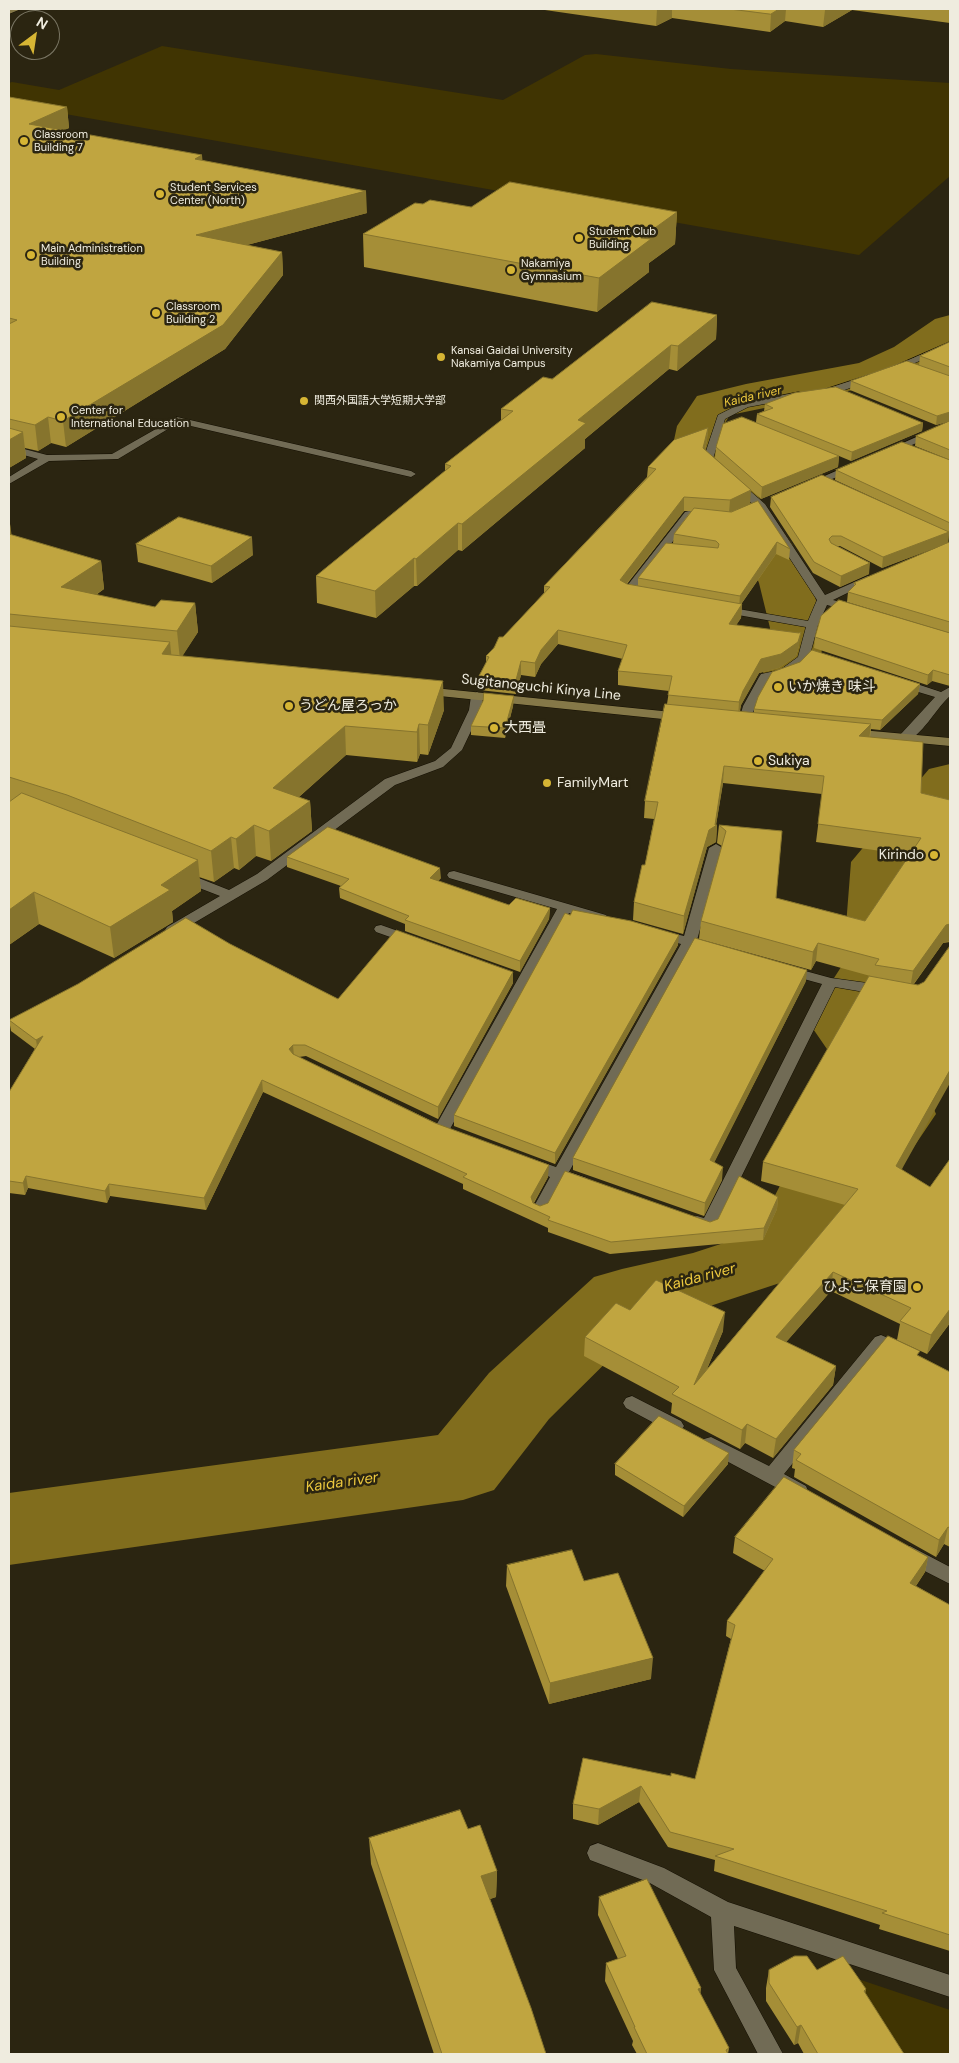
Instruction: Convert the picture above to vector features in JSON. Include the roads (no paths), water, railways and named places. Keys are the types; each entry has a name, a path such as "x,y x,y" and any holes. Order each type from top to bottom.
{"main road":[{"path":"9,12 18,9"},
{"name":"Sugitanoguchi Kinya Line","path":"408,689 695,718"},
{"path":"837,732 950,742"}],"street":[{"path":"868,614 823,600 758,507 708,460 721,417 730,417 745,404 836,390 911,366 950,345"},
{"path":"836,390 854,398"},
{"path":"9,448 48,458 114,457 177,420 411,474"},
{"path":"918,424 936,431"},
{"path":"877,456 950,425"},
{"path":"902,446 918,453"},
{"path":"9,481 48,458"},
{"path":"796,491 856,465 834,460"},
{"path":"822,480 839,488"},
{"path":"646,596 627,593 667,549 689,514 721,517"},
{"path":"744,724 750,706 765,677 784,673 808,655 811,625 823,600 882,574 866,566"},
{"path":"712,608 811,625"},
{"path":"888,678 947,693 920,724 904,738"},
{"path":"157,940 229,895 262,877 390,782 439,764 456,750 475,710 477,696"},
{"path":"540,1210 689,942 716,848"},
{"path":"165,870 229,895"},
{"path":"454,876 613,921"},
{"path":"442,1129 565,907"},
{"path":"381,929 426,945"},
{"path":"651,932 726,953"},
{"path":"774,966 836,983 896,993"},
{"path":"507,973 525,980"},
{"path":"682,1216 709,1226 836,983"},
{"path":"424,1120 460,1136"},
{"path":"515,1157 598,1187"},
{"path":"772,1476 881,1342 916,1358"},
{"path":"632,1403 814,1500"},
{"path":"891,1543 950,1576"},
{"path":"598,1853 656,1875 722,1911 950,1986"},
{"path":"722,1911 726,1970 771,2054"}],"waterway":[{"name":"Kaida river","path":"856,711 791,674 797,628 785,583 767,544 730,491 694,459 700,426 713,406 746,397 871,374 909,356 950,328"},
{"name":"Kaida river","path":"9,1529 463,1466 519,1396 622,1298 701,1280 767,1258 799,1225 816,1186 881,1139 899,1114 888,1085 842,1020 877,964 883,862 950,782"}],"place":[{"name":"Classroom Building 7","path":"24,141"},
{"name":"Student Services Center (North)","path":"160,194"},
{"name":"Student Club Building","path":"579,238"},
{"name":"Main Administration Building","path":"31,255"},
{"name":"Nakamiya Gymnasium","path":"511,270"},
{"name":"Classroom Building 2","path":"156,313"},
{"name":"Kansai Gaidai University Nakamiya Campus","path":"441,357"},
{"name":"関西外国語大学短期大学部","path":"304,401"},
{"name":"Center for International Education","path":"61,417"},
{"name":"いか焼き 味斗","path":"778,687"},
{"name":"うどん屋ろっか","path":"289,706"},
{"name":"大西畳","path":"494,728"},
{"name":"Sukiya","path":"758,761"},
{"name":"FamilyMart","path":"547,783"},
{"name":"Kirindo","path":"934,855"},
{"name":"ひよこ保育園","path":"917,1287"}]}
